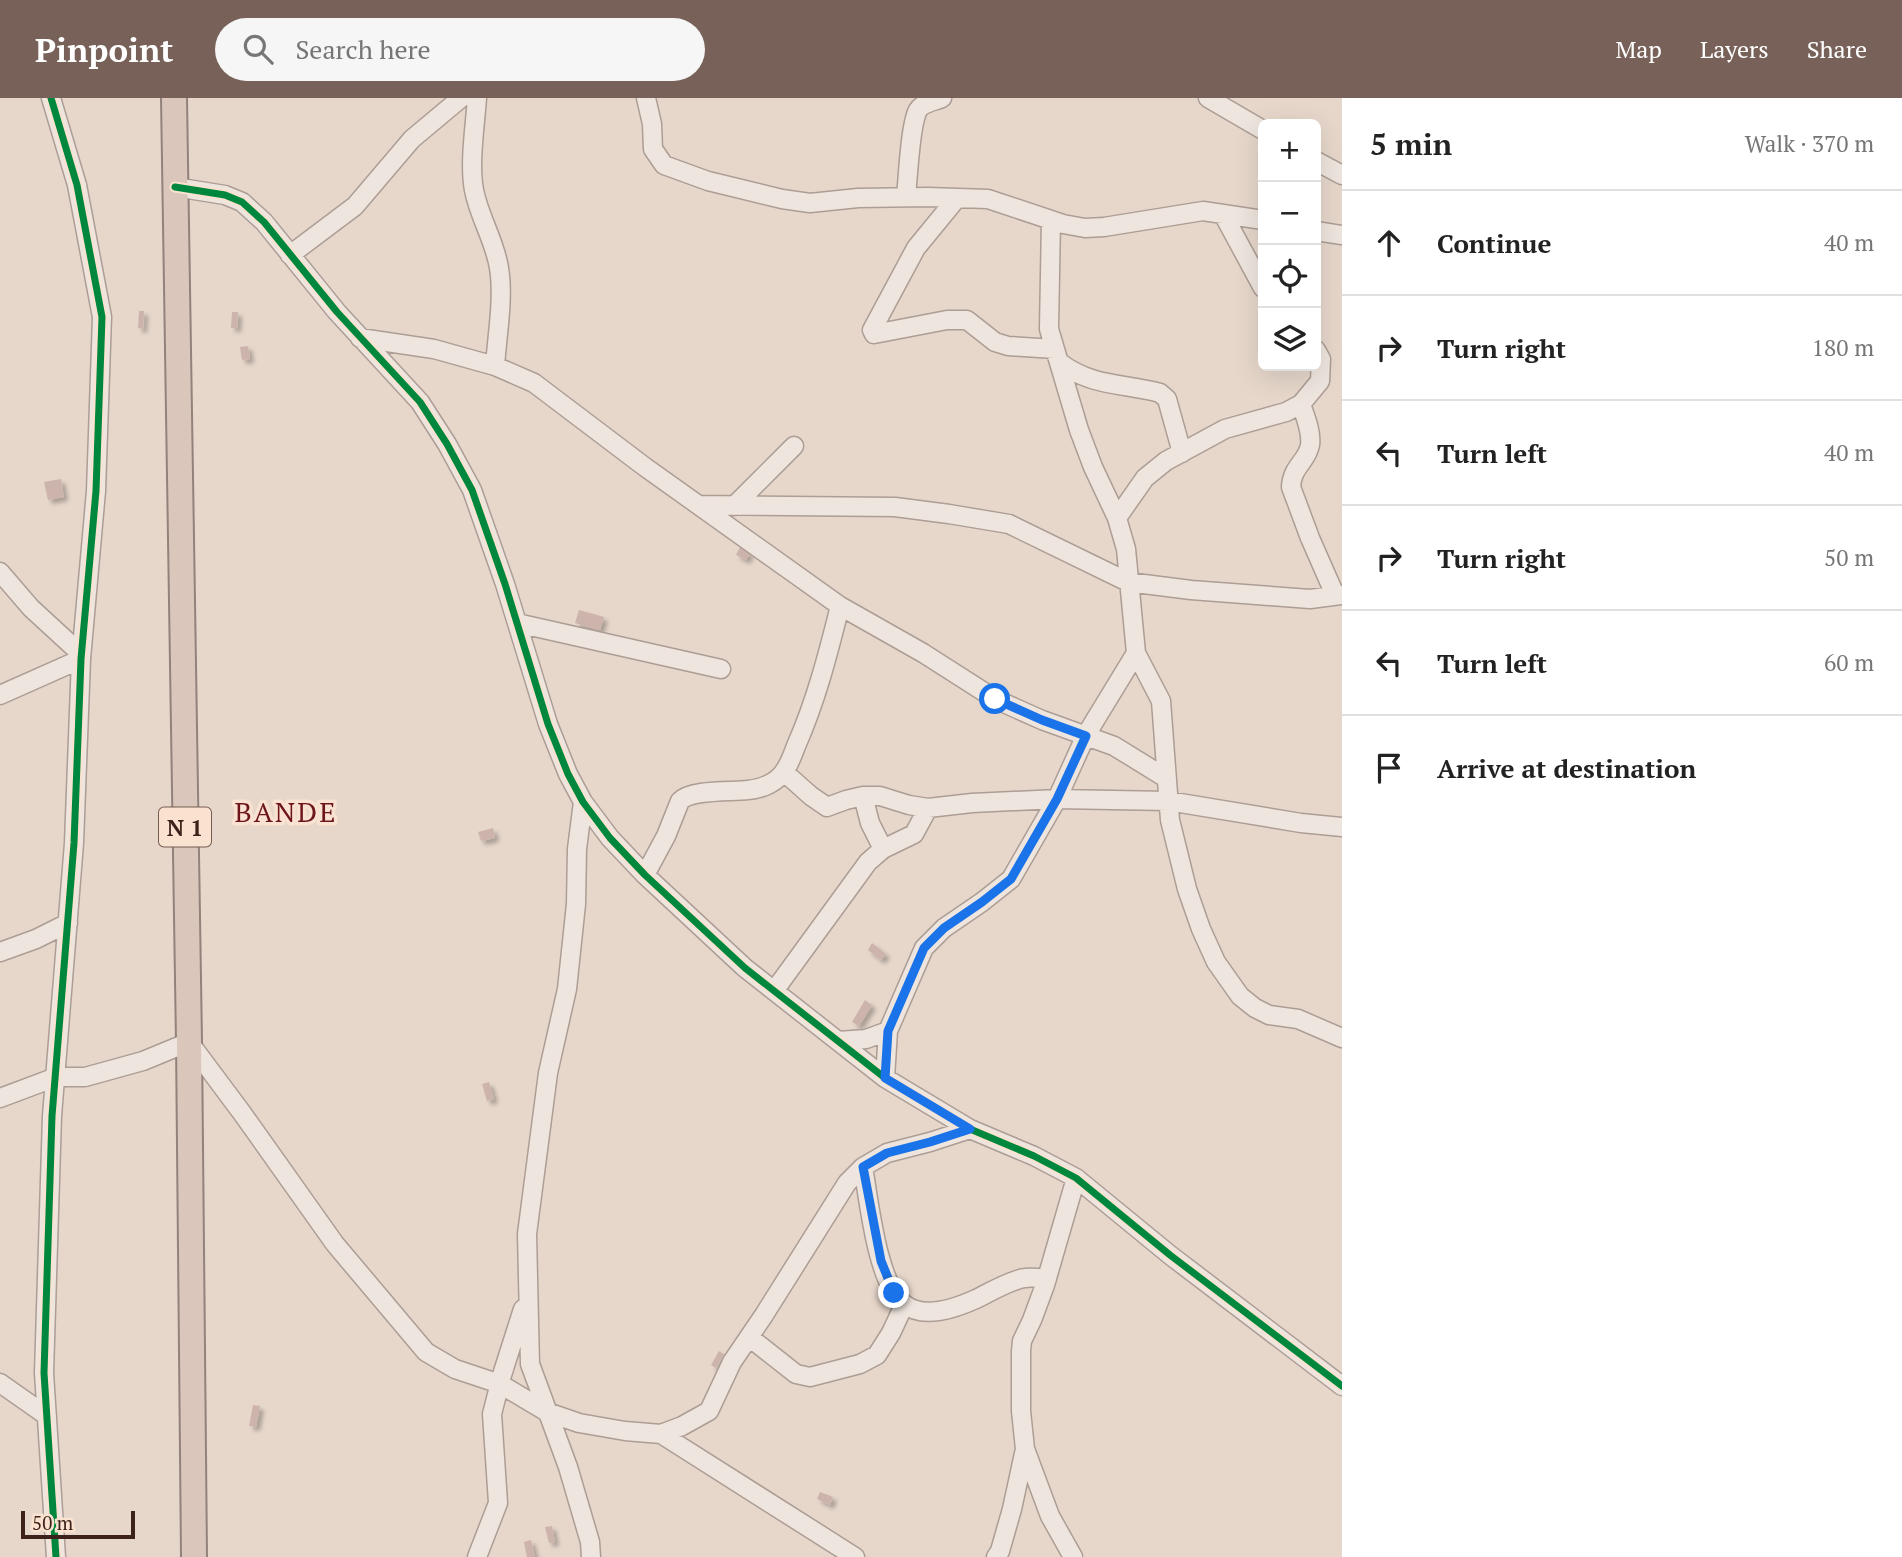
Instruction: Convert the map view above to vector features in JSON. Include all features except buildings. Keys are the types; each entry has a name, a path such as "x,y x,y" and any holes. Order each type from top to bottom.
{"highway":[{"name":"N 1","path":"174,98 194,1557"}],"street":[{"path":"51,98 77,185 102,317 96,491 81,657 74,843 52,1116 44,1373 55,1557"},
{"path":"290,255 355,206 412,139 461,98"},
{"path":"477,98 474,189 499,269 495,366"},
{"path":"646,98 652,124 653,149 664,165 708,181 782,199 810,203 858,198 988,199 1085,228 1104,228 1203,211 1258,219"},
{"path":"906,197 913,127 918,110 942,98"},
{"path":"1208,98 1258,127"},
{"path":"1321,164 1342,175"},
{"path":"175,187 225,195 242,202 264,222 360,338 420,402 472,489 548,724 568,774 583,802 610,838 645,875 745,968 885,1078 970,1129 1034,1156 1076,1178 1170,1255 1342,1386"},
{"path":"957,198 916,248 872,332 874,334 947,320 967,320 995,342 1057,356 1074,373 1096,382 1160,393 1167,399 1182,453"},
{"path":"1223,214 1258,279"},
{"path":"1051,220 1049,329 1079,430 1117,518 1126,549 1136,653 1161,701 1170,820 1184,877 1201,929 1216,962 1240,996 1255,1008 1269,1015 1298,1019 1342,1038"},
{"path":"1321,233 1342,235"},
{"path":"360,338 434,349 495,366 534,383 645,467 840,606 923,653 995,699 1042,720 1114,746 1166,778"},
{"path":"1117,518 1145,478 1155,469 1225,429 1301,404 1320,381 1320,371"},
{"path":"700,505 895,507 1009,524 1128,582 1191,590 1310,599 1338,595 1310,538 1291,487 1295,470 1305,457 1310,444 1301,404"},
{"path":"734,506 794,446"},
{"path":"0,572 31,608 81,657"},
{"path":"645,875 684,797 752,790 767,786 784,772 808,719 840,606"},
{"path":"517,623 721,669"},
{"path":"885,1078 888,1031 924,948 944,928 1011,879 1057,799 1086,736 1136,653"},
{"path":"0,695 81,657"},
{"path":"784,772 827,807 863,796 880,796 928,808 1057,799 1168,800 1301,823 1342,827"},
{"path":"863,796 870,823 883,849"},
{"path":"583,802 567,989 548,1073 527,1234 530,1364 568,1468 590,1542 591,1557"},
{"path":"774,991 868,862 883,849 914,834 928,808"},
{"path":"0,953 68,923"},
{"path":"838,1041 866,1039 888,1031"},
{"path":"0,1097 56,1077 85,1077 143,1061 189,1042 335,1244 426,1352 455,1369 500,1384 547,1412 579,1423 661,1434 709,1411 732,1362 847,1183 863,1167 887,1153 970,1129"},
{"path":"863,1167 881,1261 894,1293 904,1305 918,1311 936,1312 971,1301 1024,1278 1047,1279"},
{"path":"1073,1557 1051,1516 1025,1449 1021,1411 1022,1341 1047,1279 1076,1178"},
{"path":"477,1557 498,1503 492,1414 528,1295"},
{"path":"750,1337 796,1374 810,1377 860,1364 877,1355 904,1305"},
{"path":"0,1383 47,1416"},
{"path":"661,1434 855,1557"},
{"path":"996,1557 1012,1509 1025,1449"}],"cycle path":[{"path":"51,98 77,185 102,317 96,491 81,659 74,843 52,1116 44,1373 56,1557"},
{"path":"175,187 225,195 242,202 264,222 337,312 420,402 472,490 505,584 548,724 568,774 583,802 610,838 645,875 745,968 885,1078 970,1129 1034,1156 1076,1178 1170,1255 1342,1386"}],"district":[{"name":"BANDE","path":"286,811"}],"route":[{"path":"894,1293 881,1261 863,1167 887,1153 970,1129 885,1078 888,1031 924,948 944,928 1011,879 1057,799 1086,736 995,699"}]}
